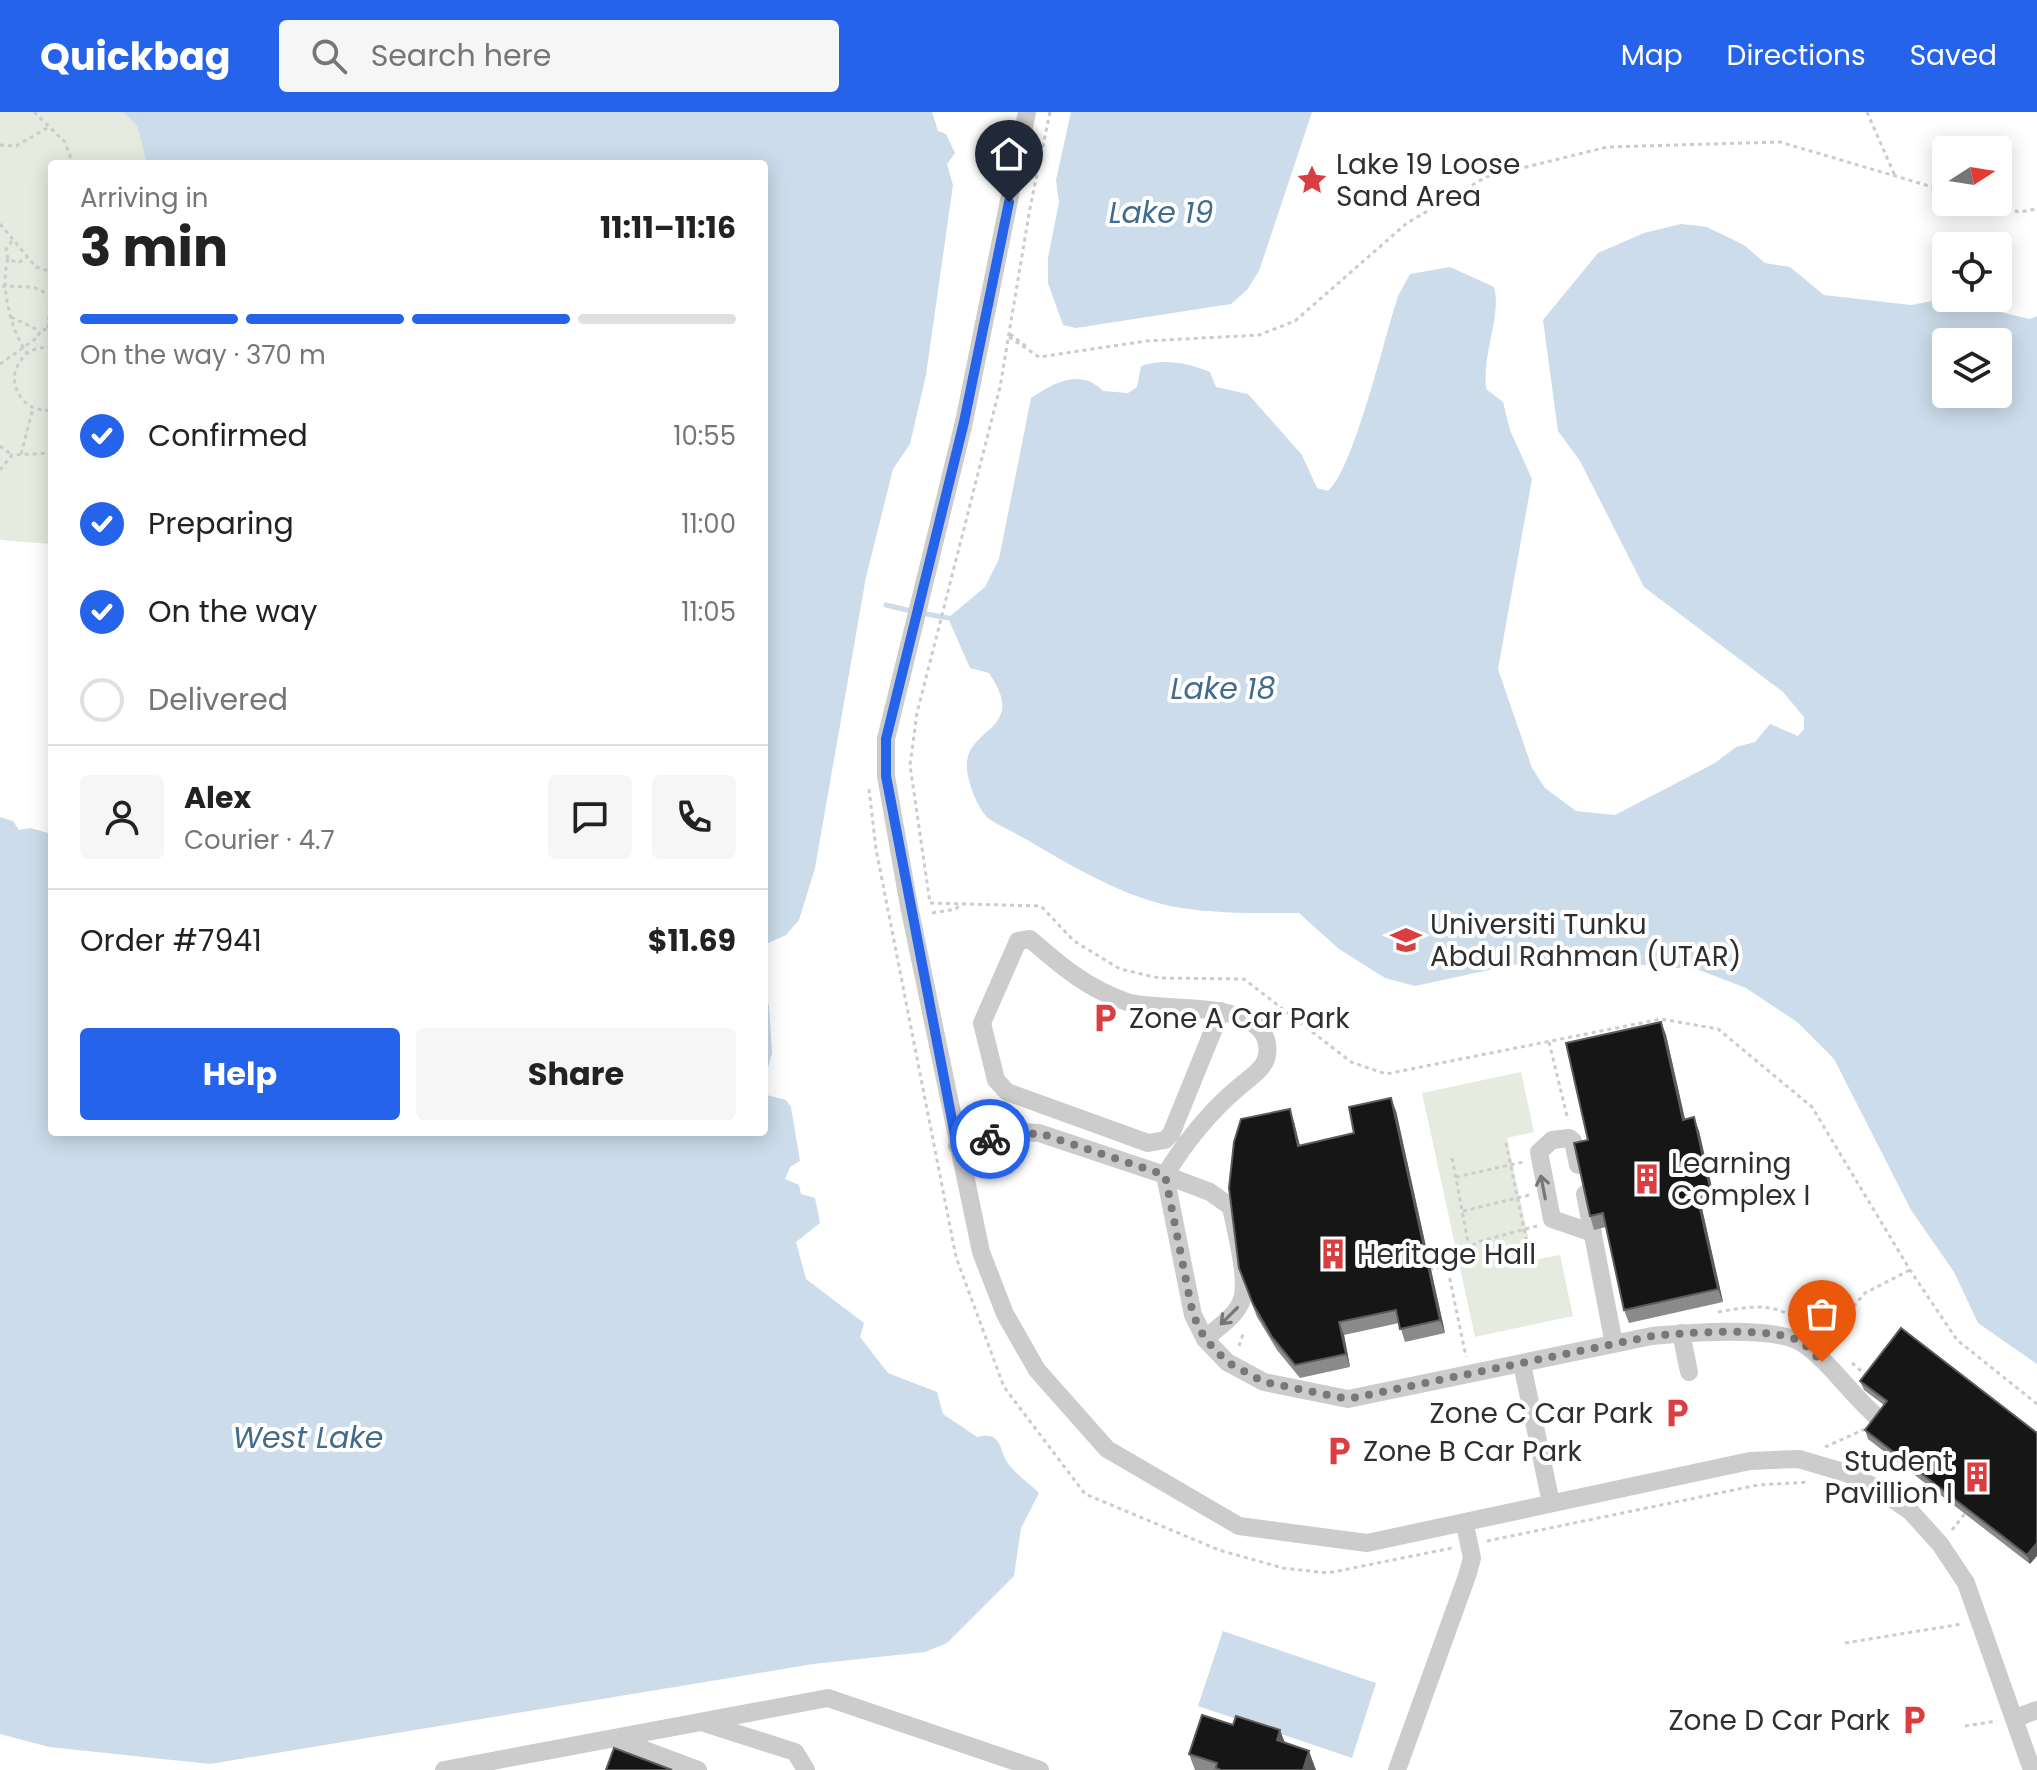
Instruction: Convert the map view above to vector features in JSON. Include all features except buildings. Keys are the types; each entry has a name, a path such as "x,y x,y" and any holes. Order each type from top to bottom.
{"street":[{"path":"1027,112 964,422 886,739 886,776 957,1146 981,1252 1005,1314 1037,1370 1107,1449 1239,1526 1367,1543 1465,1525 1551,1503 1750,1461 1799,1459 1867,1483 1911,1512 1940,1544 1966,1583 1982,1621 2032,1770"},
{"path":"1221,1011 1171,1134 1165,1140 1148,1143 1007,1092 996,1080 982,1023 1018,941 1030,939 1078,981 1130,1003 1221,1011 1254,1024 1264,1038 1267,1056 1260,1069 1211,1111 1165,1175 1193,1315 1205,1339 1227,1362 1264,1382 1348,1399 1681,1333 1781,1336 1799,1341 1876,1424"},
{"path":"957,1146 1021,1132 1039,1133 1210,1192 1231,1207 1244,1282 1243,1298 1235,1312 1205,1339"},
{"path":"1593,1233 1556,1222 1549,1213 1538,1158 1542,1148 1552,1140 1563,1137 1573,1141 1593,1233 1614,1344"},
{"path":"1681,1333 1689,1372"},
{"path":"1522,1364 1551,1503"},
{"path":"1397,1770 1472,1558 1465,1525"},
{"path":"444,1770 828,1698 1040,1770"},
{"path":"2016,1718 2037,1710"},
{"path":"701,1722 795,1752 806,1770"},
{"path":"613,1738 698,1770"}],"path":[{"path":"34,112 65,142 72,160"},
{"path":"1050,112 1009,336 976,492 917,713 910,765 930,903 1041,906 1074,941 1120,969 1159,978 1244,979 1351,1062 1374,1072 1397,1074 1661,1019 1718,1029 1812,1107 1910,1270 1957,1340 2037,1404"},
{"path":"1867,112 1895,176"},
{"path":"0,145 16,146 49,127"},
{"path":"1009,336 1039,357 1146,341 1259,335 1295,321 1407,223 1486,177 1607,147 1780,142 1932,187"},
{"path":"2012,210 2037,209"},
{"path":"0,224 36,267 48,276"},
{"path":"12,241 6,249 8,259 1,275 1,286 7,295 9,315 27,353"},
{"path":"8,259 18,263 27,257"},
{"path":"1,286 33,287 48,294"},
{"path":"3,315 40,331 48,329"},
{"path":"0,364 38,337 40,331"},
{"path":"48,348 37,348 27,353 15,368 15,387 24,403 33,408 48,410"},
{"path":"21,454 33,408"},
{"path":"0,446 12,455 48,453"},
{"path":"0,470 12,455"},
{"path":"869,781 876,849 956,1257 1004,1387 1085,1494 1219,1550 1283,1568 1328,1573 1758,1485 1808,1482 1821,1485"},
{"path":"932,913 956,909 961,903"},
{"path":"1549,1042 1573,1141"},
{"path":"1506,1143 1526,1239"},
{"path":"1452,1158 1469,1247"},
{"path":"1456,1177 1510,1165"},
{"path":"1463,1211 1517,1198"},
{"path":"1447,1265 1469,1247 1556,1222"},
{"path":"1416,1273 1431,1270"},
{"path":"1812,1334 1838,1325 1865,1293 1910,1270"},
{"path":"1241,1348 1239,1341 1250,1322"},
{"path":"1818,1450 1876,1424"},
{"path":"1965,1514 1971,1505"},
{"path":"1845,1643 1982,1621"}],"shaded area":[{"path":"0,112 123,112 137,126 146,160 48,160 48,544 0,540"},
{"path":"1521,1072 1534,1132 1507,1138 1533,1260 1560,1255 1573,1316 1475,1337 1422,1093"}],"water":[{"path":"123,112 932,112 938,131 946,134 955,153 947,164 953,185 926,375 910,444 893,469 866,577 815,868 799,920 786,935 768,943 768,160 146,160 137,126"},
{"name":"Lake 19","path":"1071,112 1312,112 1259,271 1247,290 1231,304 1076,328 1063,325 1048,283 1048,258 1059,202 1056,180"},
{"name":"Lake 18","path":"1681,224 1707,227 1744,245 1765,263 1790,267 1824,295 1911,305 1932,301 1932,312 2000,312 2030,319 2037,316 2037,1364 1978,1323 1954,1272 1911,1210 1834,1059 1797,1022 1746,988 1699,970 1578,959 1512,965 1415,986 1385,978 1339,949 1299,913 1196,910 1161,904 1119,889 992,821 973,792 967,768 971,749 994,725 1002,705 999,691 989,673 970,668 948,618 985,587 999,559 1031,398 1058,383 1077,379 1095,384 1103,391 1128,393 1137,387 1141,366 1168,362 1193,366 1210,372 1216,387 1248,394 1302,455 1317,488 1328,491 1338,478 1358,430 1398,296 1410,274 1450,267 1494,287 1496,310 1486,389 1503,402 1510,430 1532,479 1498,669 1532,768 1545,788 1576,811 1615,815 1715,763 1736,747 1755,742 1770,724 1798,736 1804,729 1804,717 1783,692 1644,587 1580,461 1558,431 1543,320 1598,253 1644,233"},
{"name":"West Lake","path":"0,817 13,821 19,830 30,828 48,833 48,1136 768,1136 768,1095 786,1100 791,1107 800,1161 790,1167 785,1179 799,1185 801,1194 815,1198 820,1223 796,1242 806,1279 864,1323 860,1337 888,1373 937,1392 943,1414 977,1437 996,1439 1010,1466 1039,1493 1021,1528 1014,1576 947,1643 925,1652 813,1664 210,1764 49,1747 0,1734"},
{"path":"768,1004 769,1005 772,1053 768,1068"},
{"path":"1223,1631 1376,1683 1352,1758 1198,1706"}],"waterway":[{"path":"886,605 911,611"},
{"path":"921,613 948,618"}],"way so far":[{"path":"990,1139 1021,1132 1039,1133 1165,1175 1193,1315 1205,1339 1227,1362 1264,1382 1348,1399 1652,1336 1693,1332 1781,1336 1799,1341 1822,1362"}],"place":[{"name":"Lake 19 Loose Sand Area","path":"1312,180"},
{"name":"Universiti Tunku Abdul Rahman (UTAR)","path":"1406,940"},
{"name":"Zone A Car Park","path":"1105,1018"},
{"name":"Learning Complex I","path":"1647,1179"},
{"name":"Heritage Hall","path":"1333,1254"},
{"name":"Zone C Car Park","path":"1677,1413"},
{"name":"Zone B Car Park","path":"1339,1451"},
{"name":"Student Pavillion I","path":"1977,1477"},
{"name":"Zone D Car Park","path":"1914,1720"}],"route":[{"path":"990,1139 957,1146 886,776 886,739 964,422 1009,202"}]}
